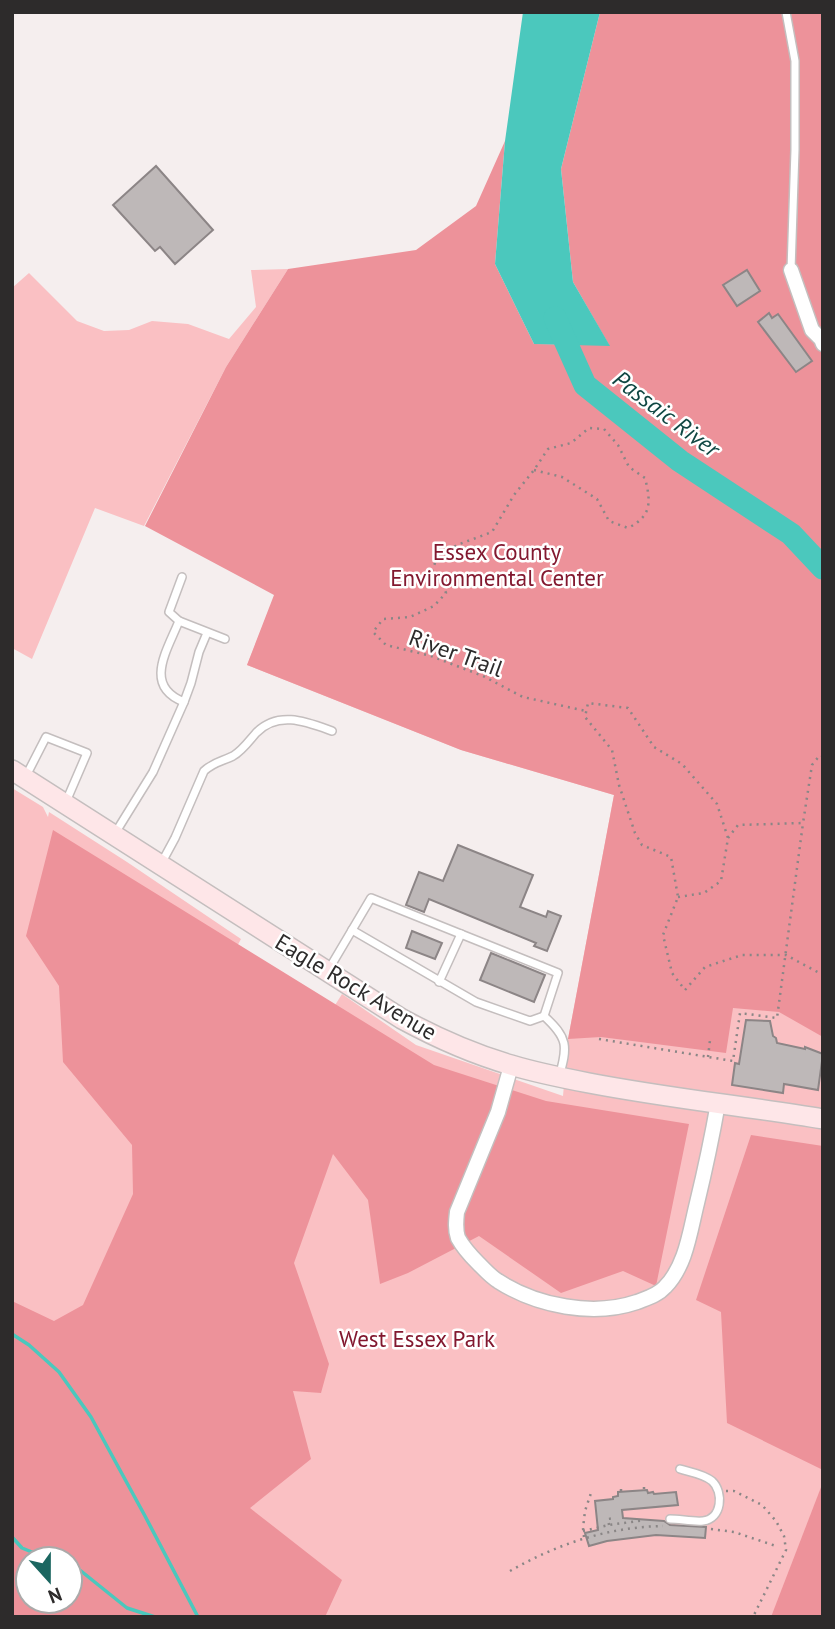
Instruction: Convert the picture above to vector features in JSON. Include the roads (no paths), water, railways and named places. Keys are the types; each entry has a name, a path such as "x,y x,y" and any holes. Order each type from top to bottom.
{"main road":[{"name":"Eagle Rock Avenue","path":"19,774 402,1019 479,1055 511,1066 559,1077 823,1119"}],"street":[{"path":"791,270 812,330 823,344"},
{"path":"511,1066 498,1112 465,1189 455,1226 458,1239 471,1257 496,1280 528,1296 561,1306 624,1306 650,1297 663,1289 674,1277 689,1236 718,1103"}],"lane":[{"path":"786,12 795,61 791,270"},
{"path":"182,577 169,612 179,621 225,639"},
{"path":"179,621 160,673 168,694 184,702"},
{"path":"114,836 153,772 184,702 199,652 208,633"},
{"path":"160,866 204,771 213,763 233,756 270,723 299,720 332,731"},
{"path":"19,774 47,737 87,753 65,804"},
{"path":"327,972 371,898 558,973 544,1016"},
{"path":"352,930 476,1002 530,1021 544,1016"},
{"path":"439,982 460,934"},
{"path":"544,1016 558,1028 563,1038 564,1060 559,1077"},
{"path":"670,1519 705,1521 717,1511 719,1503 719,1491 712,1481 680,1469"}],"water":[{"path":"523,12 600,12 561,169 573,282 610,346 534,344 495,264 505,141"}],"waterway":[{"name":"Passaic River","path":"555,318 585,385 680,461 791,534 823,568"},
{"path":"12,1334 29,1345 59,1372 91,1417 198,1617"},
{"path":"12,1537 19,1545"},
{"path":"84,1573 127,1608 155,1617"}],"park label":[{"name":"Essex County Environmental Center","path":"497,565"},
{"name":"West Essex Park","path":"417,1339"}]}
